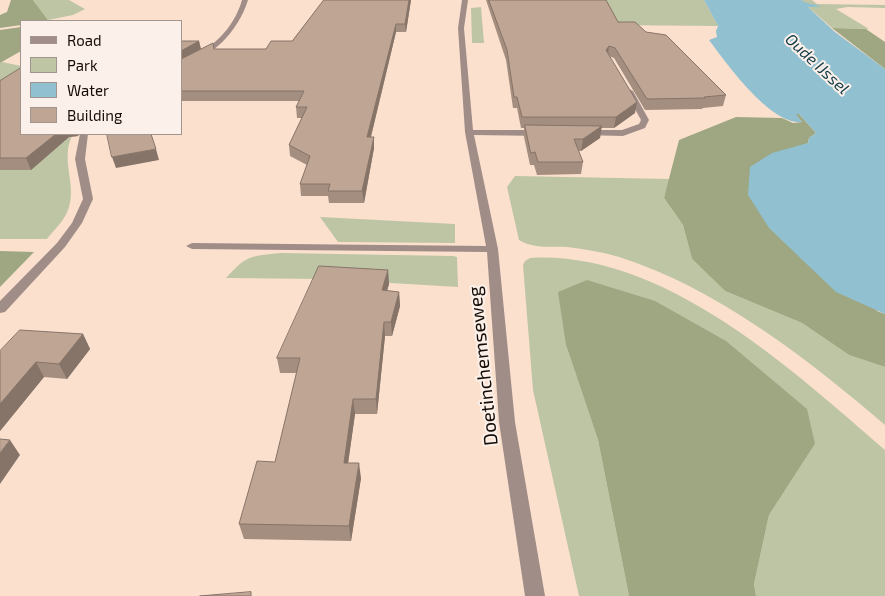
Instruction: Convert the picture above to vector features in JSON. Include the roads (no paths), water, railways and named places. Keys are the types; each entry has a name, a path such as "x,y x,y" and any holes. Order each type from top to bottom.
{"street":[{"path":"182,66 197,59 216,45 232,26 246,0"},
{"name":"Doetinchemseweg","path":"465,0 461,28 469,132 492,249 507,422 535,596"},
{"path":"579,133 623,133 642,126 645,120 623,82"},
{"path":"469,132 549,133"},
{"path":"0,309 61,245 77,223 88,199 80,159 84,135"},
{"path":"192,246 492,249"}],"water":[{"name":"Oude IJssel","path":"704,0 801,0 821,7 808,7 835,32 885,69 885,314 836,292 769,228 748,195 750,167 772,153 808,143 809,138 816,133 799,114 796,114 802,122 790,120 776,114 763,104 738,77 709,40 717,37 716,31 718,26"}]}
